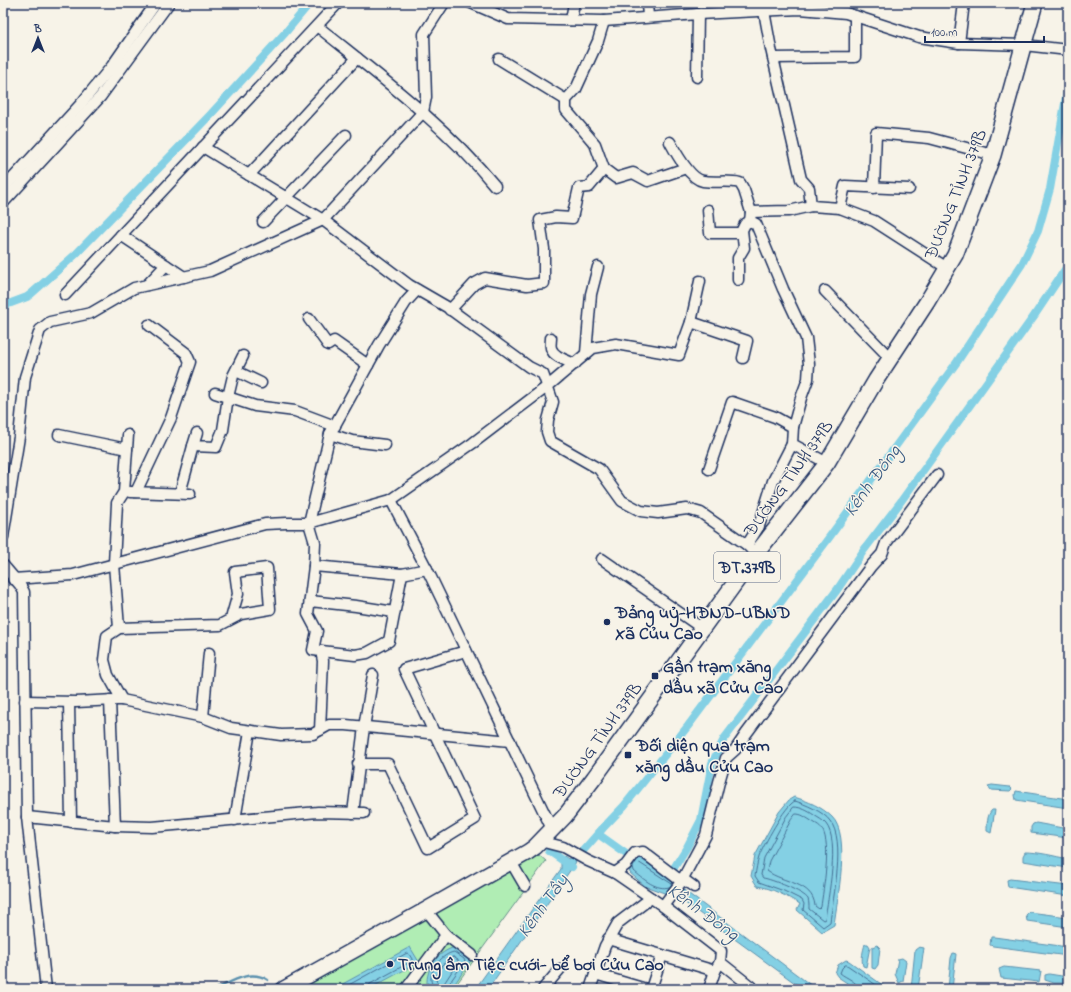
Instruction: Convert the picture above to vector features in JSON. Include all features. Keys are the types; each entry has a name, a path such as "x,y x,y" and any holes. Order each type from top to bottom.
{"main road":[{"name":"ĐƯỜNG TỈNH 379B","path":"284,989 528,852 565,816 594,778 703,629 751,549 827,463 955,254 993,155 1035,3"}],"street":[{"path":"3,203 101,96 156,3"},
{"path":"3,189 120,63 169,3"},
{"path":"65,295 338,3"},
{"path":"3,536 19,437 25,377 40,330 50,322 91,313 134,288 210,271 323,220 423,112 426,97 424,34 444,3"},
{"path":"470,3 508,19 604,21 698,14 764,7 800,9 846,13 919,37 960,43 1024,45 1068,50"},
{"path":"571,20 574,3"},
{"path":"647,3 648,17"},
{"path":"960,43 964,3"},
{"path":"764,7 773,58 802,180 809,188 811,206"},
{"path":"697,77 698,14"},
{"path":"773,58 854,57 855,16"},
{"path":"604,21 598,41 576,89 566,100 566,110 595,144 604,168 616,178 633,173 648,181 686,168"},
{"path":"316,26 423,112 475,162 495,186"},
{"path":"249,175 357,58"},
{"path":"499,59 566,100"},
{"path":"874,188 876,133 928,138 993,155"},
{"path":"263,222 346,135"},
{"path":"203,147 323,220 417,290 450,310 529,367 542,374 553,402 548,420 547,432 550,441 599,469 622,501 641,511 658,513 687,509 700,513 751,549 773,481 792,444 793,427 808,379 809,364 806,338 783,289 756,224 750,217 744,190 740,183 732,181 702,181 686,168 670,142"},
{"path":"450,310 474,284 485,278 527,285 544,283 544,249 540,220 556,217 572,218 579,188 589,187 604,168"},
{"path":"840,208 844,186 909,189"},
{"path":"738,280 738,258 744,248 742,232 750,217 811,206 840,208 874,221 947,268"},
{"path":"708,210 710,233 742,232"},
{"path":"121,235 184,277"},
{"path":"147,285 166,264"},
{"path":"586,353 591,294 598,266"},
{"path":"13,578 73,575 265,524 287,522 310,523 391,500 473,443 548,386 592,348 616,344 679,355 691,322 700,281"},
{"path":"402,574 389,641 367,654 355,655 313,650 317,632 308,614 314,566 315,543 310,523 332,430 368,365 406,302 417,290"},
{"path":"825,291 890,358"},
{"path":"309,319 328,345 334,340 368,365"},
{"path":"691,322 747,341 743,358"},
{"path":"136,492 171,418 190,362 186,353 149,325"},
{"path":"551,338 551,349 553,352 557,356 575,364"},
{"path":"193,446 216,447 224,430 228,397 236,371 243,356"},
{"path":"236,371 262,383"},
{"path":"215,393 255,406 295,411 352,441 385,445"},
{"path":"709,469 732,402 775,417 793,427"},
{"path":"124,492 185,494 196,433"},
{"path":"59,435 127,449"},
{"path":"119,628 114,564 117,503 124,492 128,435"},
{"path":"792,444 827,463"},
{"path":"663,906 682,881 706,835 726,758 735,750 871,566 882,554 886,543 937,475"},
{"path":"391,500 427,569 552,829"},
{"path":"602,559 703,629"},
{"path":"3,565 24,592 27,817 46,989"},
{"path":"314,566 402,574 427,569"},
{"path":"122,700 108,675 104,660 107,636 119,628 220,625 241,614 270,609 267,568 235,572 238,594 232,615"},
{"path":"310,601 394,612"},
{"path":"320,730 323,662 321,651"},
{"path":"358,764 388,764 428,848 475,819 404,669 466,651"},
{"path":"203,717 209,653"},
{"path":"353,814 358,764 373,675"},
{"path":"110,700 115,826"},
{"path":"25,701 69,702 122,700 203,717 231,728 281,735 313,734 329,725 510,741"},
{"path":"69,702 71,822"},
{"path":"235,820 250,731"},
{"path":"27,817 115,826 152,827 318,812 353,814 364,813"},
{"path":"540,841 563,847 588,861 615,873 663,906 721,951 720,962 715,971 709,989"},
{"path":"615,873 626,865 635,853 643,852 677,878 694,887"},
{"path":"511,862 525,886"},
{"path":"590,989 608,939 618,923 651,898"},
{"path":"426,910 446,935 472,955"},
{"path":"406,989 446,935"},
{"path":"608,939 715,971"},
{"path":"651,989 662,955"},
{"path":"720,962 754,989"},
{"path":"543,989 560,969"},
{"path":"595,974 646,989"}],"green space":[{"path":"539,855 546,861 453,989 299,989"}],"water":[{"path":"988,786 1010,787 1012,789 1010,791 991,790"},
{"path":"1016,791 1068,799 1068,808 1016,800"},
{"path":"794,797 804,800 828,813 838,826 841,838 842,852 840,885 834,925 822,932 797,910 800,904 774,890 757,886 751,876 755,856 779,812 789,800"},
{"path":"992,810 995,810 991,833 987,831 987,825 988,817"},
{"path":"1036,823 1068,829 1068,838 1031,833 1031,827"},
{"path":"1025,852 1041,853 1068,859 1068,868 1023,861"},
{"path":"635,855 677,882 685,891 816,989 803,989 669,891 667,894 645,886 630,873 629,867"},
{"name":"Kênh Tây","path":"564,856 568,859 572,857 576,862 488,989 475,989 561,869 561,861"},
{"path":"1010,879 1068,886 1068,896 1008,887 1007,880"},
{"path":"1029,912 1068,917 1068,927 1027,921 1026,915"},
{"path":"991,937 1068,947 1068,956 993,946 990,945"},
{"path":"865,944 868,944 870,947 866,967 863,966 862,960"},
{"path":"877,945 880,948 878,965 875,969 872,968 872,947"},
{"path":"410,947 419,962 369,989 341,989 339,986"},
{"path":"455,947 472,959 451,989 433,989 427,985 427,978 431,966 438,956"},
{"path":"919,947 924,948 918,989 911,989 915,950"},
{"path":"953,953 956,954 952,989 948,989 951,958"},
{"path":"902,958 906,961 903,981 899,983 895,974 898,959"},
{"path":"846,960 888,989 856,989 838,977 835,973 838,965"},
{"path":"1004,967 1041,971 1039,982 1001,978 999,969"},
{"path":"1049,974 1068,977 1068,983 1054,983 1045,980 1045,975"}],"waterway":[{"path":"3,306 27,297 76,254 211,114 285,33 310,3"},
{"name":"Kênh Đông","path":"581,853 624,806 688,726 828,539 957,362 1022,264 1038,231 1050,189 1068,86"},
{"path":"672,871 701,820 712,763 724,739 837,590 864,550 899,504 1034,316 1068,265"},
{"name":"Kênh Đông","path":"598,834 636,861"},
{"path":"551,848 549,851 572,867"},
{"path":"216,989 242,977 255,976 268,980"}],"place":[{"name":"Đảng uỷ-HĐND-UBND Xã Củu Cao","path":"607,622"},
{"name":"Gần trạm xăng dầu xã Cửu Cao","path":"655,676"},
{"name":"Đối diện qua trạm xăng dầu Cửu Cao","path":"628,755"},
{"name":"Trung âm Tiệc cưới- bể bơi Cửu Cao","path":"390,964"}]}
